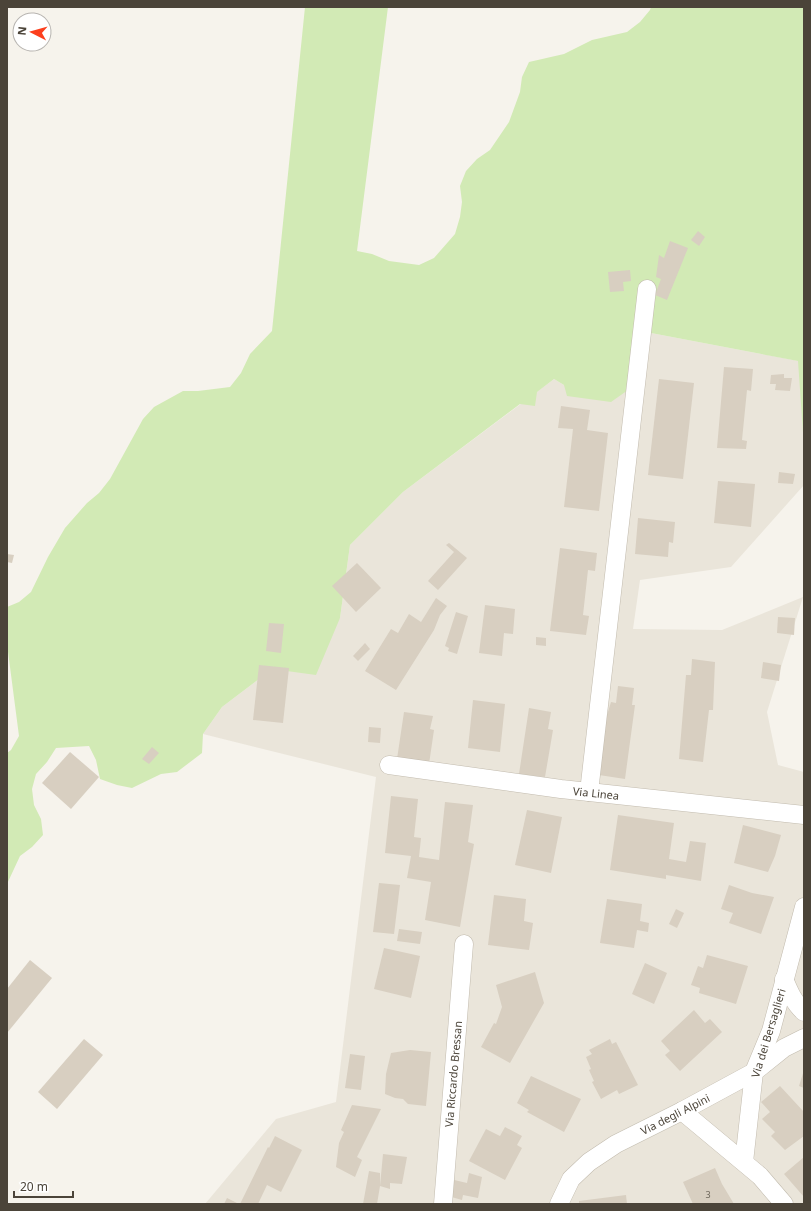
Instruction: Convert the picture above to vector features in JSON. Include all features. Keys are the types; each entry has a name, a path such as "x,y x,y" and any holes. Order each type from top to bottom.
{"street":[{"path":"589,792 647,289"},
{"name":"Via Linea","path":"389,764 589,792 804,815"},
{"name":"Via dei Bersaglieri","path":"744,1162 754,1072 771,1031 804,907"},
{"name":"Via Riccardo Bressan","path":"443,1204 464,944"},
{"path":"784,979 788,990 804,1012"},
{"name":"Via degli Alpini","path":"559,1204 571,1179 589,1162 616,1144 682,1111 754,1072 784,1048 804,1038"},
{"path":"682,1111 760,1176 784,1204"}],"shaded area":[{"path":"651,333 799,361 804,447 804,485 731,567 640,580 633,629 722,630 803,597 767,712 778,765 804,772 804,1204 205,1204 276,1119 336,1102 376,777 203,734 222,707 340,618 350,545 403,492 554,379 564,385"}],"green space":[{"path":"305,7 388,7 357,251 372,254 389,261 419,265 434,258 455,234 460,217 462,202 460,186 466,171 477,159 490,150 509,122 520,92 522,77 529,62 564,54 592,40 627,32 640,22 651,7 804,7 804,447 798,361 651,333 628,390 611,402 567,396 564,385 554,379 537,392 535,406 520,404 403,492 350,545 340,618 316,675 272,669 222,707 203,734 202,753 177,772 161,774 132,788 100,779 96,760 89,746 56,748 47,762 36,774 32,789 34,805 41,819 43,835 32,847 20,856 7,884 7,753 11,750 19,736 7,644 7,607 19,602 31,592 48,557 65,528 87,503 99,493 110,479 143,419 154,407 183,391 198,391 230,387 241,373 250,354 272,331"}],"building":[{"path":"698,231 705,237 699,246 691,240"},
{"path":"670,241 688,248 667,300 655,295 661,279 656,277 659,255 664,258"},
{"path":"630,270 631,281 623,282 624,291 610,292 608,272"},
{"path":"724,367 753,369 751,391 747,390 742,440 747,441 746,449 717,448"},
{"path":"784,374 784,378 792,378 790,391 775,390 776,384 770,384 771,375"},
{"path":"659,379 694,383 683,479 648,475"},
{"path":"561,406 590,410 587,430 608,433 599,511 564,507 573,429 558,428"},
{"path":"779,472 795,474 793,484 778,483"},
{"path":"718,481 755,484 751,527 714,523"},
{"path":"638,518 675,522 673,543 669,542 668,557 635,554"},
{"path":"449,543 467,558 438,590 428,581 454,552 446,545"},
{"path":"560,548 597,553 595,571 588,570 583,615 589,616 586,635 550,631"},
{"path":"7,554 14,555 12,563 7,562"},
{"path":"357,563 381,588 356,612 332,586"},
{"path":"436,598 447,606 440,615 434,630 396,690 365,671 391,629 398,633 409,614 421,622"},
{"path":"485,605 515,609 513,634 504,633 502,656 479,653"},
{"path":"456,612 468,616 457,654 448,651 449,648 445,646"},
{"path":"778,617 795,618 794,635 777,633"},
{"path":"269,623 284,624 281,653 266,651"},
{"path":"536,637 546,638 546,646 536,645"},
{"path":"365,643 370,649 358,661 353,656"},
{"path":"692,659 715,662 713,710 709,710 703,762 679,759 686,675 691,675"},
{"path":"763,662 781,665 779,681 761,678"},
{"path":"259,665 289,668 283,723 253,720"},
{"path":"618,686 634,688 632,705 635,705 625,779 599,775 607,715 611,702 616,703"},
{"path":"473,700 505,704 500,752 468,748"},
{"path":"529,708 551,712 548,729 553,730 545,777 519,774"},
{"path":"404,712 433,716 430,729 434,730 429,764 397,759"},
{"path":"369,727 381,728 380,743 368,742"},
{"path":"152,747 159,753 149,764 142,759"},
{"path":"70,752 99,777 71,809 42,783"},
{"path":"391,796 418,799 414,837 421,838 419,857 439,860 445,802 473,805 468,842 474,844 460,927 425,920 431,882 407,878 411,856 385,853"},
{"path":"527,810 562,817 551,873 515,865"},
{"path":"618,815 674,823 669,859 686,862 690,841 706,843 701,881 666,875 666,879 610,870"},
{"path":"743,825 781,835 775,856 768,872 734,863"},
{"path":"379,883 400,885 394,934 373,932"},
{"path":"729,885 752,893 774,897 761,934 729,923 733,913 721,909"},
{"path":"494,895 526,899 524,921 533,923 529,950 488,945"},
{"path":"607,899 642,904 640,921 649,923 648,932 637,930 634,948 600,943"},
{"path":"676,909 684,913 677,928 669,924"},
{"path":"399,929 422,932 420,944 397,941"},
{"path":"384,948 420,956 411,998 374,989"},
{"path":"707,955 748,966 736,1004 699,993 700,988 691,985 698,966 703,968"},
{"path":"30,960 52,978 7,1033 7,989"},
{"path":"645,963 667,973 654,1004 632,994"},
{"path":"535,972 544,1003 510,1063 481,1047 494,1023 496,1024 502,1007 496,985"},
{"path":"694,1010 705,1023 710,1019 722,1032 680,1071 665,1055 670,1051 661,1041"},
{"path":"84,1039 103,1055 57,1109 38,1092"},
{"path":"610,1039 612,1044 616,1042 638,1085 619,1094 617,1090 601,1099 592,1082 594,1081 589,1070 591,1069 586,1057 592,1054 589,1050"},
{"path":"410,1050 431,1052 426,1106 408,1104 403,1099 385,1094 386,1074 391,1053"},
{"path":"350,1054 365,1056 361,1090 345,1088"},
{"path":"804,1070 804,1088 799,1086"},
{"path":"531,1076 581,1099 564,1132 527,1112 529,1110 517,1103"},
{"path":"780,1086 804,1112 804,1136 785,1150 771,1136 775,1132 762,1119 770,1112 761,1102"},
{"path":"352,1105 381,1109 357,1157 362,1160 355,1177 336,1167 339,1143 344,1132 341,1130"},
{"path":"505,1127 522,1136 517,1145 522,1148 505,1180 469,1161 486,1129 500,1136"},
{"path":"275,1136 302,1150 281,1192 267,1185 258,1204 240,1204 268,1147 269,1148"},
{"path":"383,1154 407,1157 402,1184 390,1183 390,1189 380,1186"},
{"path":"804,1157 804,1197 784,1174"},
{"path":"715,1168 722,1184 734,1204 693,1204 683,1182"},
{"path":"369,1171 380,1173 380,1186 377,1204 363,1204"},
{"path":"469,1173 482,1177 478,1198 463,1195 462,1200 448,1196 450,1179 467,1183"},
{"path":"626,1195 627,1204 579,1204 579,1201"},
{"path":"227,1198 239,1204 224,1204"}]}
